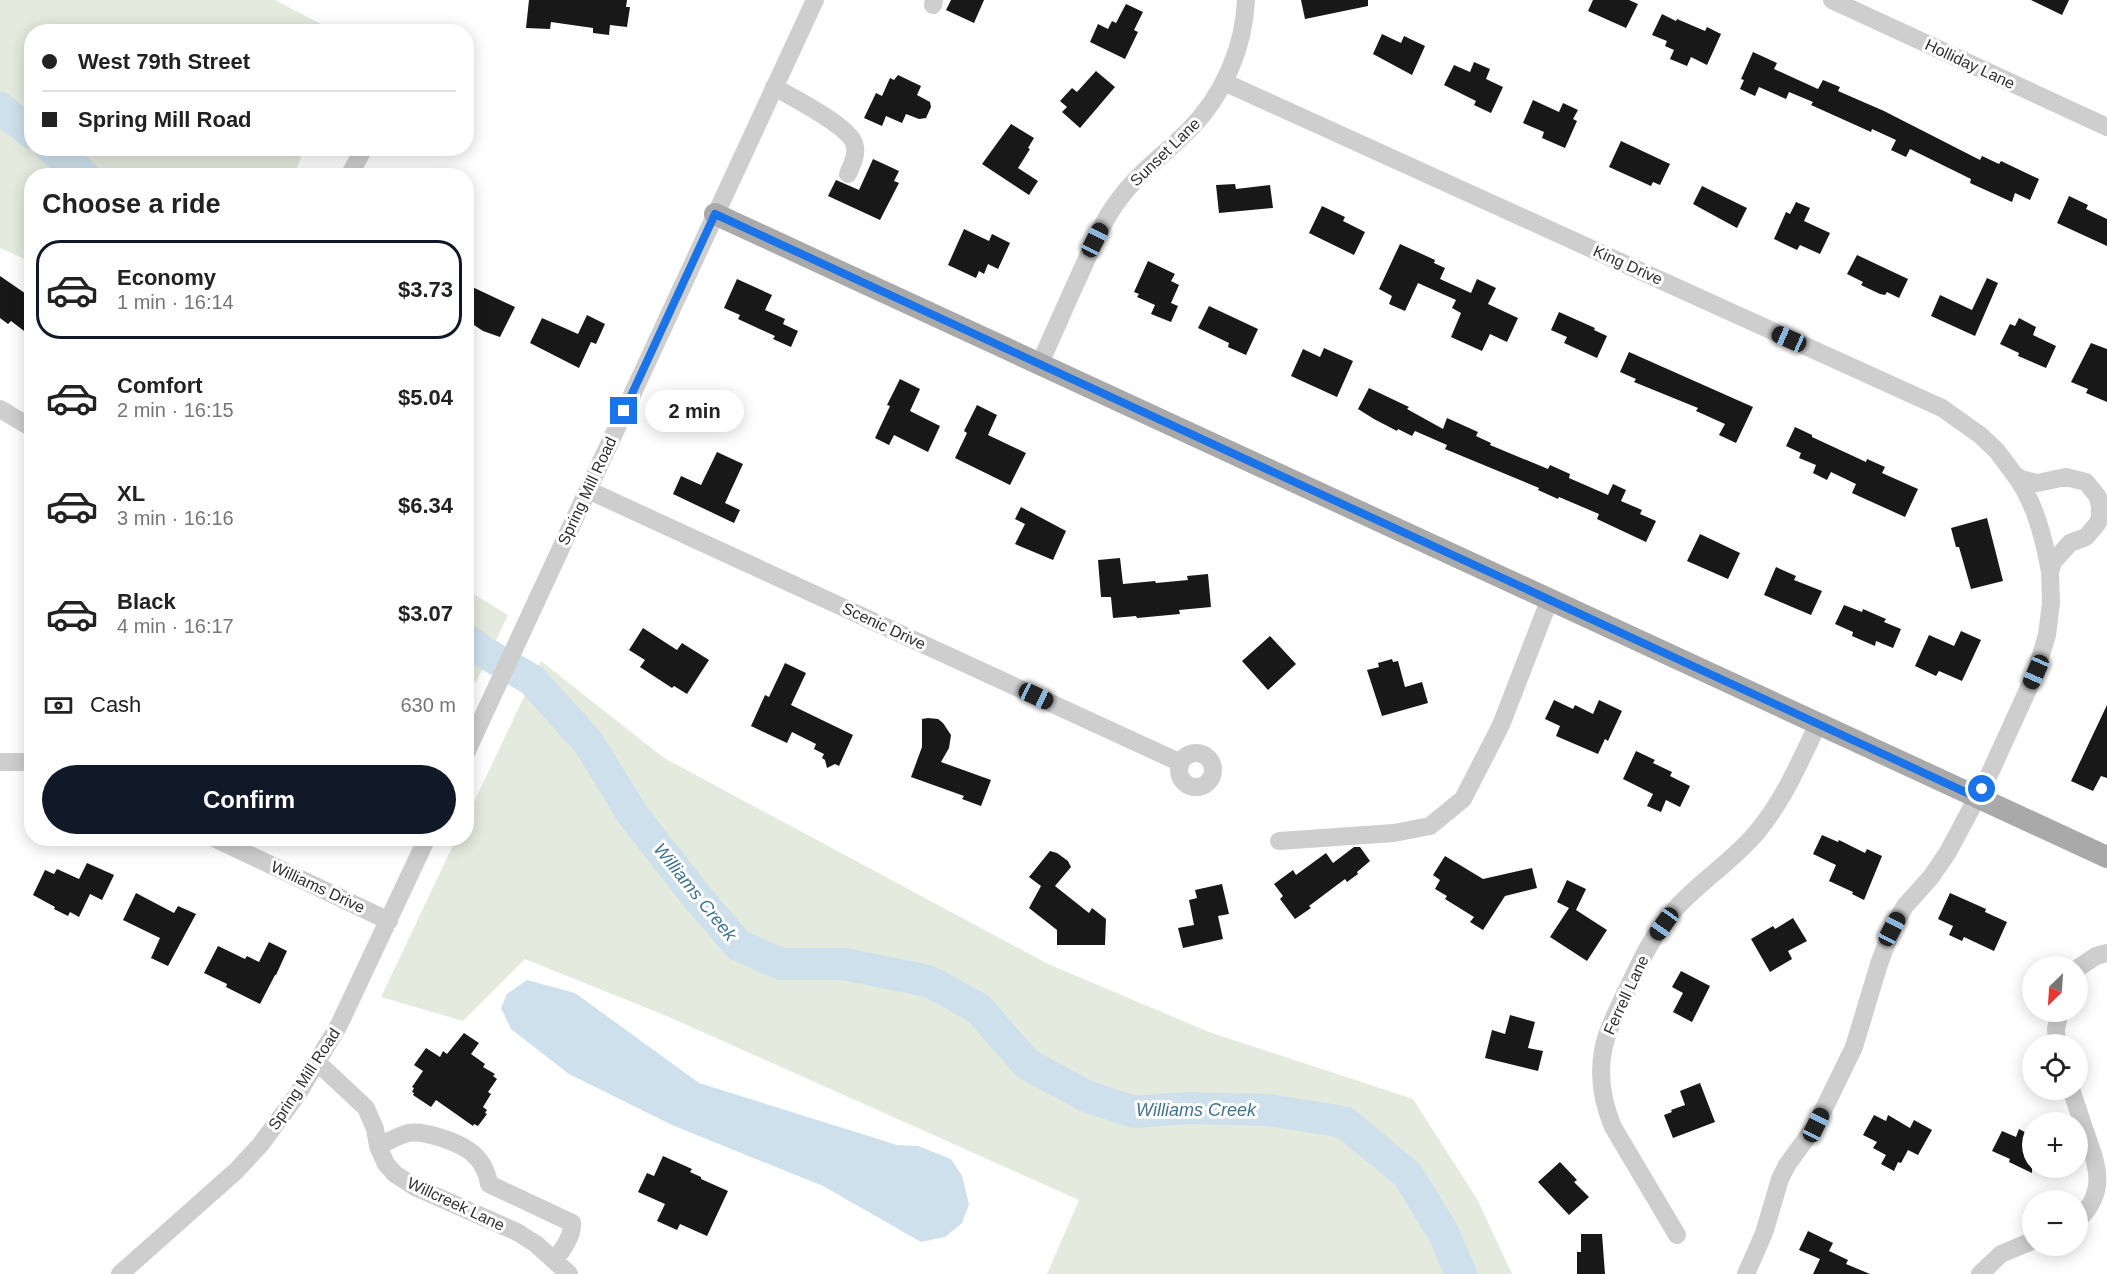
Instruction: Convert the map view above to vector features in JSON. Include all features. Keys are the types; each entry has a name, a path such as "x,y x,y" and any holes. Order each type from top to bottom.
{"main road":[{"path":"715,214 2107,857"}],"street":[{"name":"Spring Mill Road","path":"474,737 815,0"},
{"name":"Sunset Lane","path":"1039,365 1095,240 1116,204 1147,166 1201,117 1224,82 1241,38 1246,0"},
{"name":"Holliday Lane","path":"1832,0 2107,127"},
{"name":"King Drive","path":"1224,82 1942,408 1980,435 1997,452 2021,483 2044,541 2050,572 2051,603 2047,635 2040,661 1994,766 1941,863 1905,906 1892,929 1854,1047 1811,1135 1787,1165 1780,1179 1764,1233 1746,1274"},
{"path":"774,87 844,130 854,142 855,157 848,174"},
{"path":"0,409 24,423"},
{"path":"2014,474 2021,479 2037,483 2066,477 2079,479 2086,483 2098,497 2101,512 2097,524 2086,537 2070,543 2058,555 2050,572"},
{"name":"Scenic Drive","path":"588,490 1181,763"},
{"path":"1279,841 1394,833 1430,826 1463,799 1501,725 1549,601"},
{"name":"Ferrell Lane","path":"1677,1235 1607,1113 1600,1074 1606,1036 1654,938 1679,904 1734,856 1766,821 1784,793 1818,724"},
{"path":"0,762 24,762"},
{"name":"Williams Drive","path":"231,846 389,921"},
{"name":"Spring Mill Road","path":"120,1274 236,1171 276,1125 318,1063 339,1025 423,846"},
{"path":"2088,961 2107,953"},
{"name":"Willcreek Lane","path":"318,1063 366,1108 386,1164 406,1182 517,1232 536,1244 569,1274"},
{"path":"2075,1100 2098,1173 2094,1199 2088,1207"},
{"path":"378,1146 410,1133 425,1133 472,1152 484,1166 489,1184 474,1213"},
{"path":"489,1184 572,1223 573,1228 555,1260"},
{"path":"1980,1274 2001,1254 2022,1245"}],"shaded area":[{"path":"0,0 275,0 321,24 24,24 24,156 301,156 297,168 24,168 24,259 0,248"},
{"path":"474,594 508,615 476,682 474,681"},
{"path":"541,661 664,758 1048,964 1209,1032 1413,1099 1477,1199 1512,1274 1047,1274 1079,1200 669,1017 525,959 463,1021 381,997 453,846 474,846 474,802"}],"water":[{"path":"527,980 575,993 699,1083 897,1145 918,1146 951,1159 962,1176 969,1204 962,1223 945,1237 921,1242 823,1186 672,1125 569,1074 511,1029 501,1008 507,994"}],"building":[{"path":"529,0 627,0 626,7 630,7 627,27 610,25 609,35 593,33 593,28 551,22 550,29 526,28"},
{"path":"951,0 984,0 974,23 946,10"},
{"path":"1301,0 1368,0 1368,6 1305,19"},
{"path":"1593,0 1629,0 1638,4 1626,28 1588,11"},
{"path":"2031,0 2069,0 2062,15"},
{"path":"1126,4 1143,12 1134,30 1138,32 1125,59 1090,42 1098,24 1108,29 1112,21 1116,23"},
{"path":"1662,14 1705,31 1707,27 1721,34 1707,65 1691,57 1687,66 1670,59 1674,50 1665,46 1667,41 1652,35"},
{"path":"1382,34 1401,43 1404,36 1425,46 1412,75 1373,54"},
{"path":"1753,52 1777,63 1774,69 1818,89 1823,80 1840,87 1838,91 1884,111 1980,160 1982,156 1999,164 2001,161 2039,179 2030,200 2015,193 2012,202 1970,183 1971,179 1910,149 1906,157 1891,150 1896,140 1872,129 1871,132 1811,105 1813,102 1789,92 1786,99 1759,87 1755,96 1740,89 1744,80 1741,79"},
{"path":"1474,62 1490,69 1486,79 1503,87 1491,113 1474,105 1476,101 1444,85 1454,65 1470,72"},
{"path":"1096,71 1115,87 1080,128 1062,112 1067,107 1060,101 1072,88 1077,92"},
{"path":"898,75 921,86 917,95 930,102 931,107 926,118 919,119 906,114 902,123 886,116 882,126 864,118 876,93 882,96 890,78 894,80"},
{"path":"1533,100 1559,112 1563,103 1578,110 1573,119 1577,121 1565,148 1542,138 1544,132 1523,123"},
{"path":"1011,124 1034,138 1018,168 1038,181 1029,195 982,164"},
{"path":"1621,141 1670,164 1660,185 1653,182 1651,186 1609,167"},
{"path":"873,159 899,171 894,181 899,183 880,220 828,196 836,180 859,190"},
{"path":"1235,184 1236,189 1270,185 1273,208 1219,213 1216,185"},
{"path":"1702,186 1747,208 1737,228 1693,204"},
{"path":"2069,196 2088,205 2086,209 2107,219 2107,246 2057,223"},
{"path":"1796,202 1810,208 1804,221 1830,233 1820,254 1800,245 1797,250 1774,239 1786,212 1790,214"},
{"path":"1322,206 1345,217 1343,221 1365,232 1354,255 1309,233"},
{"path":"964,229 989,241 992,234 1010,243 998,269 988,264 984,274 979,271 976,278 948,265"},
{"path":"1400,244 1435,260 1434,263 1445,268 1440,279 1471,293 1477,279 1496,288 1488,304 1518,318 1507,342 1490,334 1482,351 1451,337 1461,313 1452,308 1456,300 1418,283 1405,311 1389,304 1392,296 1379,289"},
{"path":"1857,255 1908,279 1899,298 1887,292 1885,295 1880,294 1861,285 1863,282 1847,274"},
{"path":"1148,261 1175,274 1171,281 1179,285 1171,303 1178,306 1171,322 1151,314 1155,305 1137,297 1139,294 1134,292"},
{"path":"0,276 24,292 24,331 11,321 8,324 0,318"},
{"path":"1987,278 1998,283 1975,336 1931,316 1940,295 1972,310"},
{"path":"737,279 772,295 765,310 785,319 783,324 798,331 791,347 773,339 775,336 738,319 740,315 724,308"},
{"path":"474,288 515,307 500,337 474,325"},
{"path":"1209,306 1258,329 1246,355 1228,347 1229,343 1198,328"},
{"path":"1559,312 1607,336 1597,358 1564,343 1567,337 1551,330"},
{"path":"587,315 605,324 596,344 591,342 579,368 530,343 542,318 578,334"},
{"path":"2019,318 2036,327 2033,335 2056,346 2046,368 2018,356 2019,353 2000,344 2010,324 2015,326"},
{"path":"2091,343 2107,349 2107,402 2086,393 2088,389 2071,382"},
{"path":"1324,348 1353,361 1337,397 1291,376 1303,349 1320,357"},
{"path":"1629,352 1753,407 1736,443 1719,435 1725,424 1696,411 1698,408 1634,382 1636,379 1620,372"},
{"path":"900,379 920,389 910,411 940,426 928,452 894,435 889,445 875,438 890,406 887,405"},
{"path":"1369,388 1409,407 1407,409 1443,429 1447,418 1478,432 1476,436 1491,443 1490,445 1548,469 1550,465 1570,474 1569,478 1608,495 1613,484 1626,490 1621,501 1642,510 1640,514 1656,521 1646,542 1597,519 1599,514 1559,497 1558,499 1538,490 1539,488 1445,449 1447,445 1415,431 1412,436 1398,429 1397,431 1374,419 1358,409"},
{"path":"977,405 997,415 988,435 1026,453 1010,485 955,458 967,433 964,431"},
{"path":"1795,427 1866,462 1867,459 1885,467 1882,473 1918,489 1905,517 1852,493 1856,484 1831,472 1827,480 1813,473 1816,465 1799,458 1801,453 1786,446"},
{"path":"717,452 743,464 725,503 740,510 734,523 673,494 681,476 701,485"},
{"path":"1021,507 1066,531 1053,560 1015,544 1025,524 1015,519"},
{"path":"1987,518 2003,581 1971,589 1951,528"},
{"path":"1700,534 1740,553 1728,579 1687,561"},
{"path":"1120,558 1123,584 1188,580 1187,576 1208,574 1211,607 1179,610 1180,614 1113,618 1111,597 1101,597 1098,560"},
{"path":"1776,567 1796,576 1794,580 1822,591 1811,615 1764,595"},
{"path":"1844,605 1862,612 1863,609 1886,619 1884,622 1901,629 1893,648 1876,641 1875,646 1852,636 1853,632 1835,624"},
{"path":"643,628 677,650 682,643 709,660 687,694 674,686 672,688 640,667 645,660 629,650"},
{"path":"1961,631 1981,640 1962,681 1939,671 1936,676 1915,666 1929,635 1954,646"},
{"path":"1270,636 1296,664 1268,690 1242,661"},
{"path":"1392,659 1393,662 1398,661 1405,687 1422,682 1428,703 1382,716 1367,670 1379,667 1378,663"},
{"path":"785,663 806,673 791,705 853,735 839,766 835,764 827,768 822,758 824,754 814,749 816,744 792,732 787,743 751,726 765,695 769,697"},
{"path":"1554,700 1573,709 1575,705 1593,714 1599,700 1622,711 1608,741 1605,739 1598,754 1556,736 1560,726 1545,719"},
{"path":"2107,705 2107,778 2101,776 2093,791 2071,781"},
{"path":"922,719 938,719 951,735 949,748 941,762 991,780 981,806 962,799 964,796 911,777 922,747"},
{"path":"1636,751 1655,760 1653,763 1672,772 1670,776 1690,786 1680,807 1666,800 1661,812 1647,806 1653,794 1623,779"},
{"path":"1822,835 1838,842 1839,840 1865,853 1867,849 1882,856 1864,900 1829,881 1836,865 1813,854"},
{"path":"1354,847 1360,847 1370,861 1357,872 1358,874 1347,882 1345,879 1295,919 1280,899 1283,896 1274,884 1293,870 1296,875 1326,853 1333,863"},
{"path":"1050,851 1068,861 1071,867 1055,886 1089,913 1092,908 1106,919 1105,945 1057,945 1057,930 1029,908 1041,886 1029,877"},
{"path":"1445,856 1483,879 1532,868 1537,888 1505,896 1483,930 1470,922 1474,917 1445,899 1447,896 1435,889 1440,880 1433,875"},
{"path":"87,863 114,875 102,900 90,894 79,917 70,912 68,916 33,895 45,870 54,874 57,869 79,879"},
{"path":"1567,880 1586,889 1576,910 1607,930 1587,961 1550,937 1569,908 1557,902"},
{"path":"1222,884 1229,914 1218,916 1223,939 1183,948 1178,928 1194,925 1189,900 1197,898 1195,890"},
{"path":"136,893 174,913 178,906 196,914 168,966 151,958 160,938 123,920"},
{"path":"1950,893 1986,909 1985,912 2007,922 1994,951 1964,937 1962,941 1949,935 1953,926 1938,919"},
{"path":"1793,918 1807,941 1788,951 1792,959 1770,972 1751,939"},
{"path":"269,942 287,951 260,1004 204,973 218,946 245,959 247,956 259,962"},
{"path":"1681,971 1710,986 1692,1022 1673,1012 1683,993 1672,987"},
{"path":"1510,1015 1535,1022 1528,1048 1543,1051 1538,1071 1485,1058 1492,1030 1505,1034"},
{"path":"464,1033 479,1043 471,1054 485,1064 483,1067 495,1074 493,1076 497,1079 488,1092 491,1094 483,1107 487,1110 485,1113 487,1114 478,1126 474,1124 473,1126 436,1100 431,1107 412,1092 414,1088 412,1087 423,1071 414,1065 426,1048 440,1057 443,1051 447,1054"},
{"path":"1700,1083 1715,1122 1673,1138 1664,1115 1685,1105 1680,1091"},
{"path":"1874,1115 1886,1121 1888,1115 1910,1128 1914,1120 1932,1130 1918,1155 1908,1150 1894,1171 1881,1164 1886,1155 1873,1148 1877,1142 1863,1135"},
{"path":"2019,1129 2022,1131 2022,1168 2009,1162 2010,1159 1992,1151 2002,1131 2016,1137"},
{"path":"663,1156 692,1169 690,1172 701,1179 728,1191 707,1236 680,1224 677,1230 657,1221 665,1204 638,1192 647,1173 654,1176"},
{"path":"1560,1162 1577,1180 1574,1182 1589,1197 1569,1215 1538,1182"},
{"path":"1808,1231 1833,1243 1829,1251 1848,1260 1846,1264 1870,1274 1813,1274 1820,1259 1799,1250"},
{"path":"1581,1234 1602,1234 1605,1274 1577,1274 1577,1252 1581,1252"}],"waterway":[{"name":"Williams Creek","path":"0,108 24,127"},
{"name":"Williams Creek","path":"60,156 75,168"},
{"name":"Williams Creek","path":"474,645 532,680 588,742 633,815 738,945 781,964 844,964 928,981 978,1008 1027,1064 1086,1096 1134,1112 1187,1108 1268,1110 1344,1122 1408,1175 1444,1234 1461,1274"}],"route":[{"path":"624,411 715,214 1976,797 1982,789"}]}
